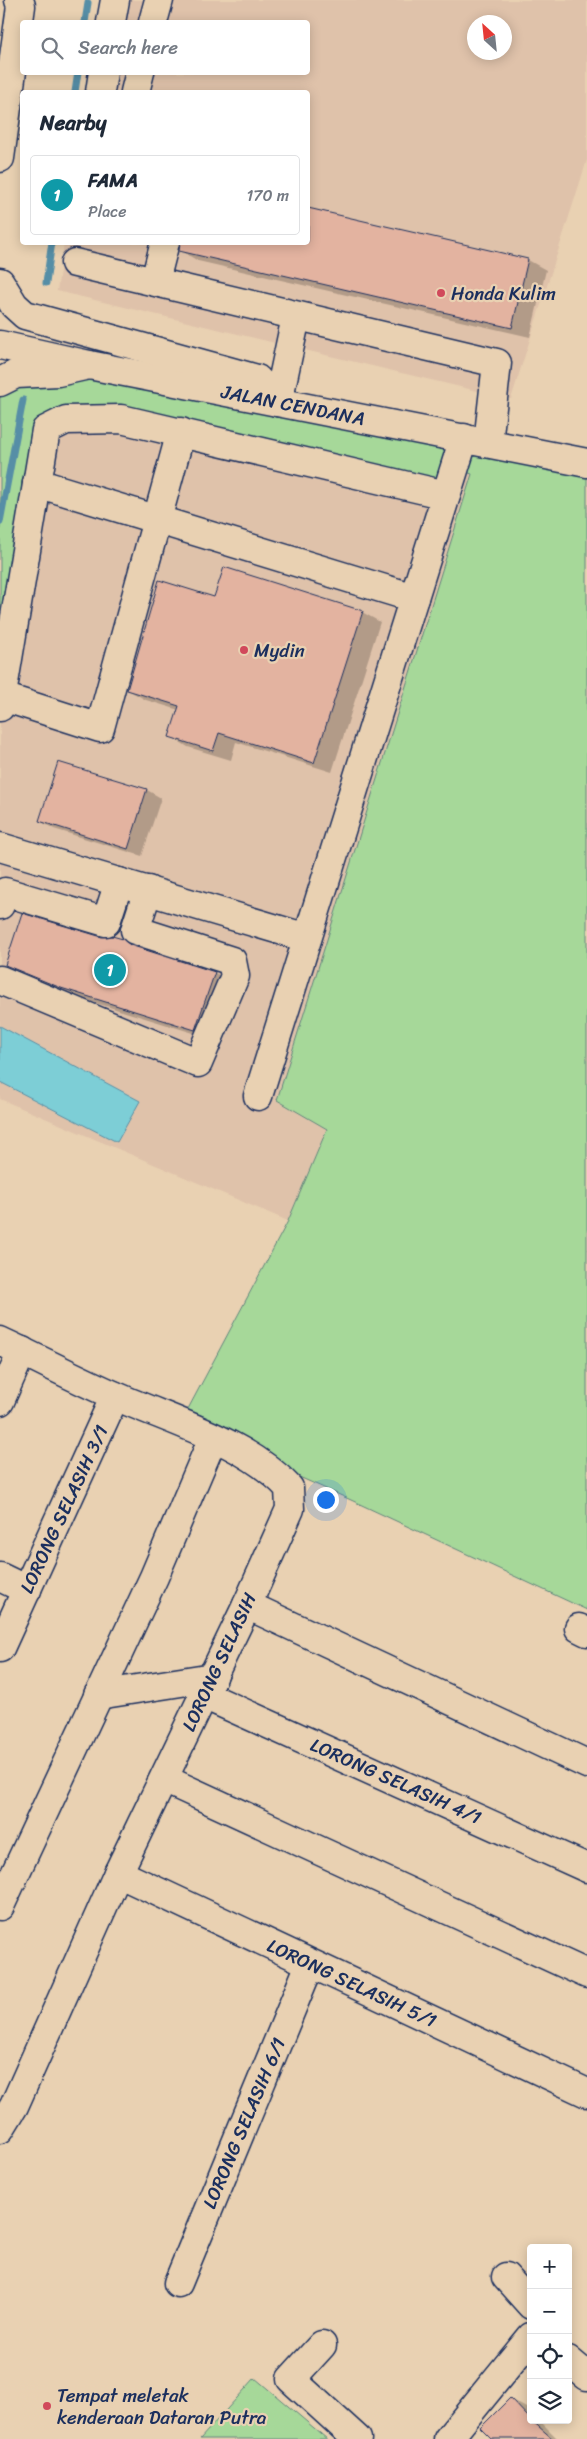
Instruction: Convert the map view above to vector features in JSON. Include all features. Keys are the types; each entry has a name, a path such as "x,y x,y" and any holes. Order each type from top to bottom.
{"street":[{"path":"0,158 20,15 20,0"},
{"path":"111,20 114,0"},
{"path":"154,20 159,0"},
{"path":"100,90 103,75"},
{"path":"136,90 139,75"},
{"path":"155,281 163,245"},
{"path":"75,263 155,281 296,317 497,363 476,440 446,495 258,1096"},
{"path":"0,282 14,305 24,315 257,379 278,402"},
{"path":"278,402 296,317"},
{"name":"JALAN CENDANA","path":"0,345 89,366 587,463"},
{"path":"0,382 16,374 58,372 89,366"},
{"path":"181,432 100,728 1,702 46,430 66,420 121,419 181,432 446,495"},
{"path":"37,483 414,598"},
{"path":"0,847 307,938"},
{"path":"106,922 119,882"},
{"path":"135,930 148,890"},
{"path":"0,905 5,892 135,930 232,961 235,976 198,1063 0,980"},
{"path":"0,1401 11,1346"},
{"name":"LORONG SELASIH","path":"0,2129 14,2106 118,1873 247,1605 290,1509 289,1488 266,1465 213,1438 115,1396 11,1346"},
{"name":"LORONG SELASIH 3/1","path":"0,1648 115,1396"},
{"path":"0,1906 154,1577 213,1438"},
{"path":"0,1577 27,1590"},
{"path":"247,1605 587,1764"},
{"path":"98,1695 208,1686"},
{"name":"LORONG SELASIH 4/1","path":"208,1686 587,1868"},
{"path":"164,1778 587,1974"},
{"name":"LORONG SELASIH 5/1","path":"118,1873 587,2093"},
{"name":"LORONG SELASIH 6/1","path":"178,2283 310,1964"},
{"path":"506,2277 527,2301"},
{"path":"448,2439 527,2342"},
{"path":"322,2345 291,2379 357,2439"},
{"path":"572,2363 587,2376"}],"shaded area":[{"path":"100,0 587,0 587,160 511,399 57,291 64,245 310,245 310,90 87,90 90,75 310,75 310,20 97,20"},
{"path":"58,393 472,474 277,1100 327,1129 288,1221 0,1099 0,644"}],"green space":[{"path":"58,372 587,463 587,1610 351,1500 180,1424 288,1221 327,1129 277,1100 472,474 454,468 446,495 181,432 46,429 0,706 0,382"},
{"path":"255,2378 327,2439 200,2439"}],"water":[{"path":"0,1026 140,1101 117,1142 0,1082"}],"building":[{"name":"Honda Kulim","path":"310,208 528,259 512,328 179,251 180,245 310,245"},
{"name":"Mydin","path":"224,567 363,611 314,763 219,733 213,751 169,737 179,706 127,690 159,580 214,597"},
{"path":"58,762 147,789 128,849 39,821"},
{"path":"22,913 102,937 112,936 123,939 130,945 215,972 195,1030 61,988 5,965"},
{"path":"510,2398 527,2416 527,2424 536,2424 553,2439 491,2439 480,2428"}],"waterway":[{"path":"85,20 88,3"},
{"path":"75,90 78,75"},
{"path":"46,283 52,245"},
{"path":"0,522 23,400"}],"place":[{"name":"Honda Kulim","path":"441,293"},
{"name":"Mydin","path":"244,650"},
{"name":"FAMA","path":"110,970"},
{"name":"Tempat meletak kenderaan Dataran Putra","path":"47,2406"}]}
